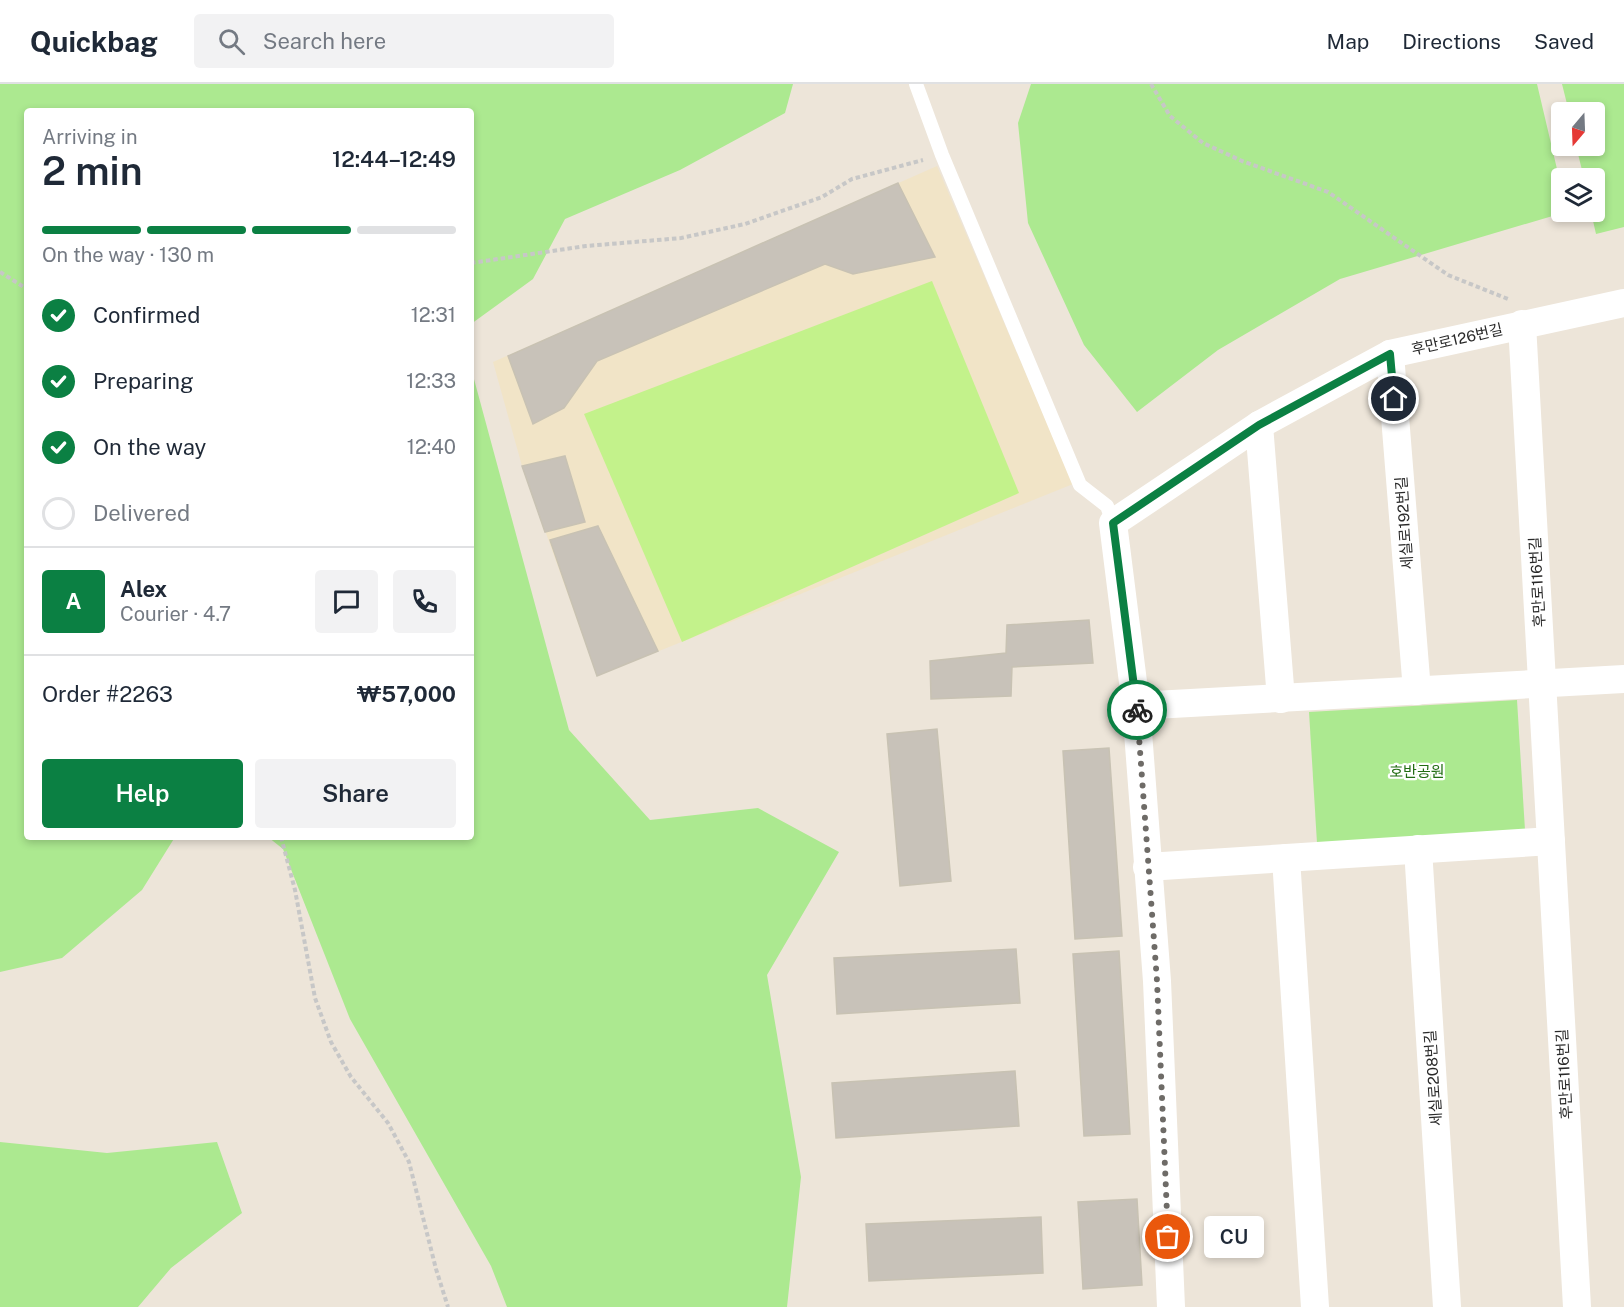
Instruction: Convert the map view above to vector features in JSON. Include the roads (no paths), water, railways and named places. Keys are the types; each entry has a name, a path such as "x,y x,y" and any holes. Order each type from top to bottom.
{"street":[{"name":"후만로126번길","path":"1113,523 1259,425 1390,354 1624,303"},
{"name":"후만로116번길","path":"1522,324 1577,1307"},
{"name":"세실로192번길","path":"1390,354 1417,692"},
{"path":"1259,425 1281,699"},
{"path":"1113,523 1137,706 1157,981 1171,1307"},
{"path":"1137,706 1624,680"},
{"path":"1147,867 1551,840"},
{"name":"세실로208번길","path":"1418,849 1447,1307"},
{"path":"1286,858 1315,1307"}],"lane":[{"path":"916,84 942,155 1080,485 1107,506 1113,523"}],"place":[{"name":"CU","path":"1168,1237"}],"park label":[{"name":"호반공원","path":"1417,771"}]}
